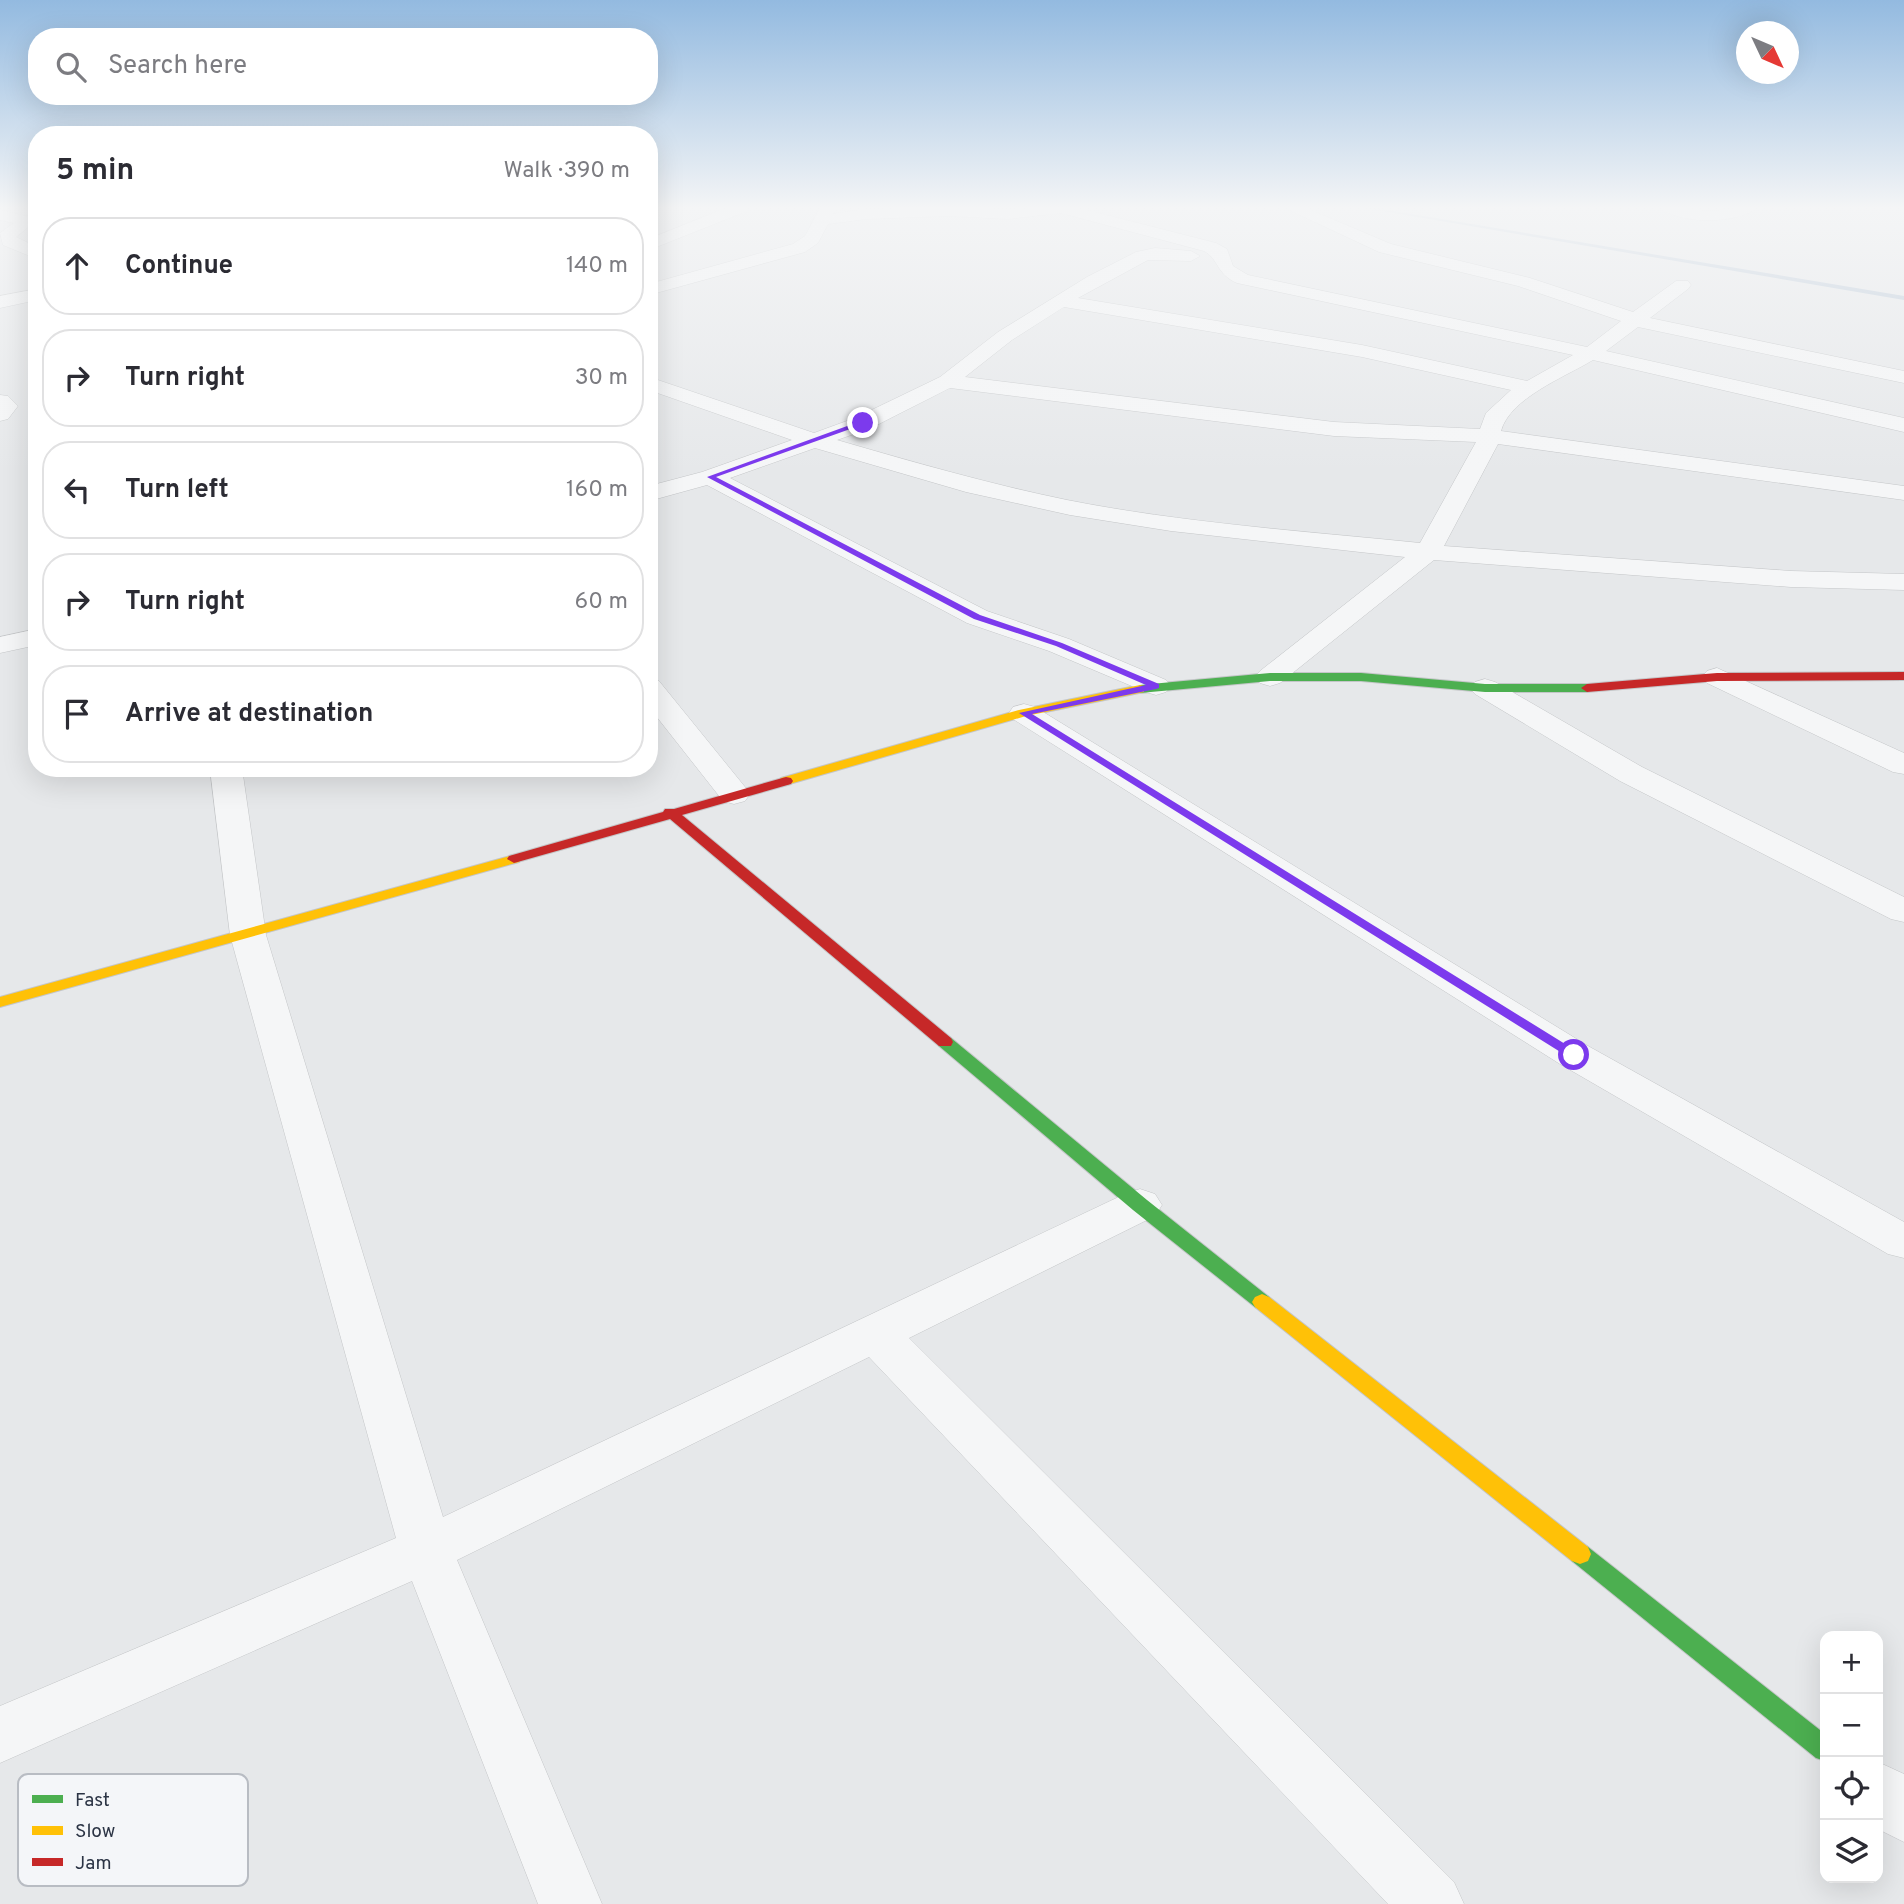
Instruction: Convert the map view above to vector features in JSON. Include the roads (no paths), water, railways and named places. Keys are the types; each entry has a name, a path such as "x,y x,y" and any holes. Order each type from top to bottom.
{"street":[{"path":"658,491 710,477 863,423 947,381 1005,336 1072,295"},
{"path":"1317,295 1904,425"},
{"path":"1561,295 1633,320 1904,377"},
{"path":"1270,677 1428,552 1489,436 1494,418 1511,399 1591,354 1668,295"},
{"path":"0,302 28,296"},
{"path":"1061,301 1349,349 1530,388"},
{"path":"947,381 1334,429 1489,436 1904,493"},
{"path":"658,386 813,440 974,487 1070,508 1171,524 1428,552 1791,579 1904,582"},
{"path":"0,401 7,406 0,414"},
{"path":"710,477 977,617 1059,645 1156,686"},
{"path":"0,645 28,639"},
{"path":"0,1002 248,935 670,812 1024,713 1156,686 1270,677 1361,677 1485,688 1585,688 1717,677 1904,676"},
{"path":"1717,677 1904,765"},
{"path":"1485,688 1630,774 1904,911"},
{"path":"658,698 734,794"},
{"path":"1024,713 1574,1055 1904,1242"},
{"path":"227,777 248,935 426,1550 570,1904"},
{"path":"670,812 1140,1205 1820,1745"},
{"path":"0,1735 426,1550 1140,1205"},
{"path":"875,1333 1432,1904"},
{"path":"1883,1795 1904,1812"}],"waterway":[{"path":"1885,295 1904,298"}]}
